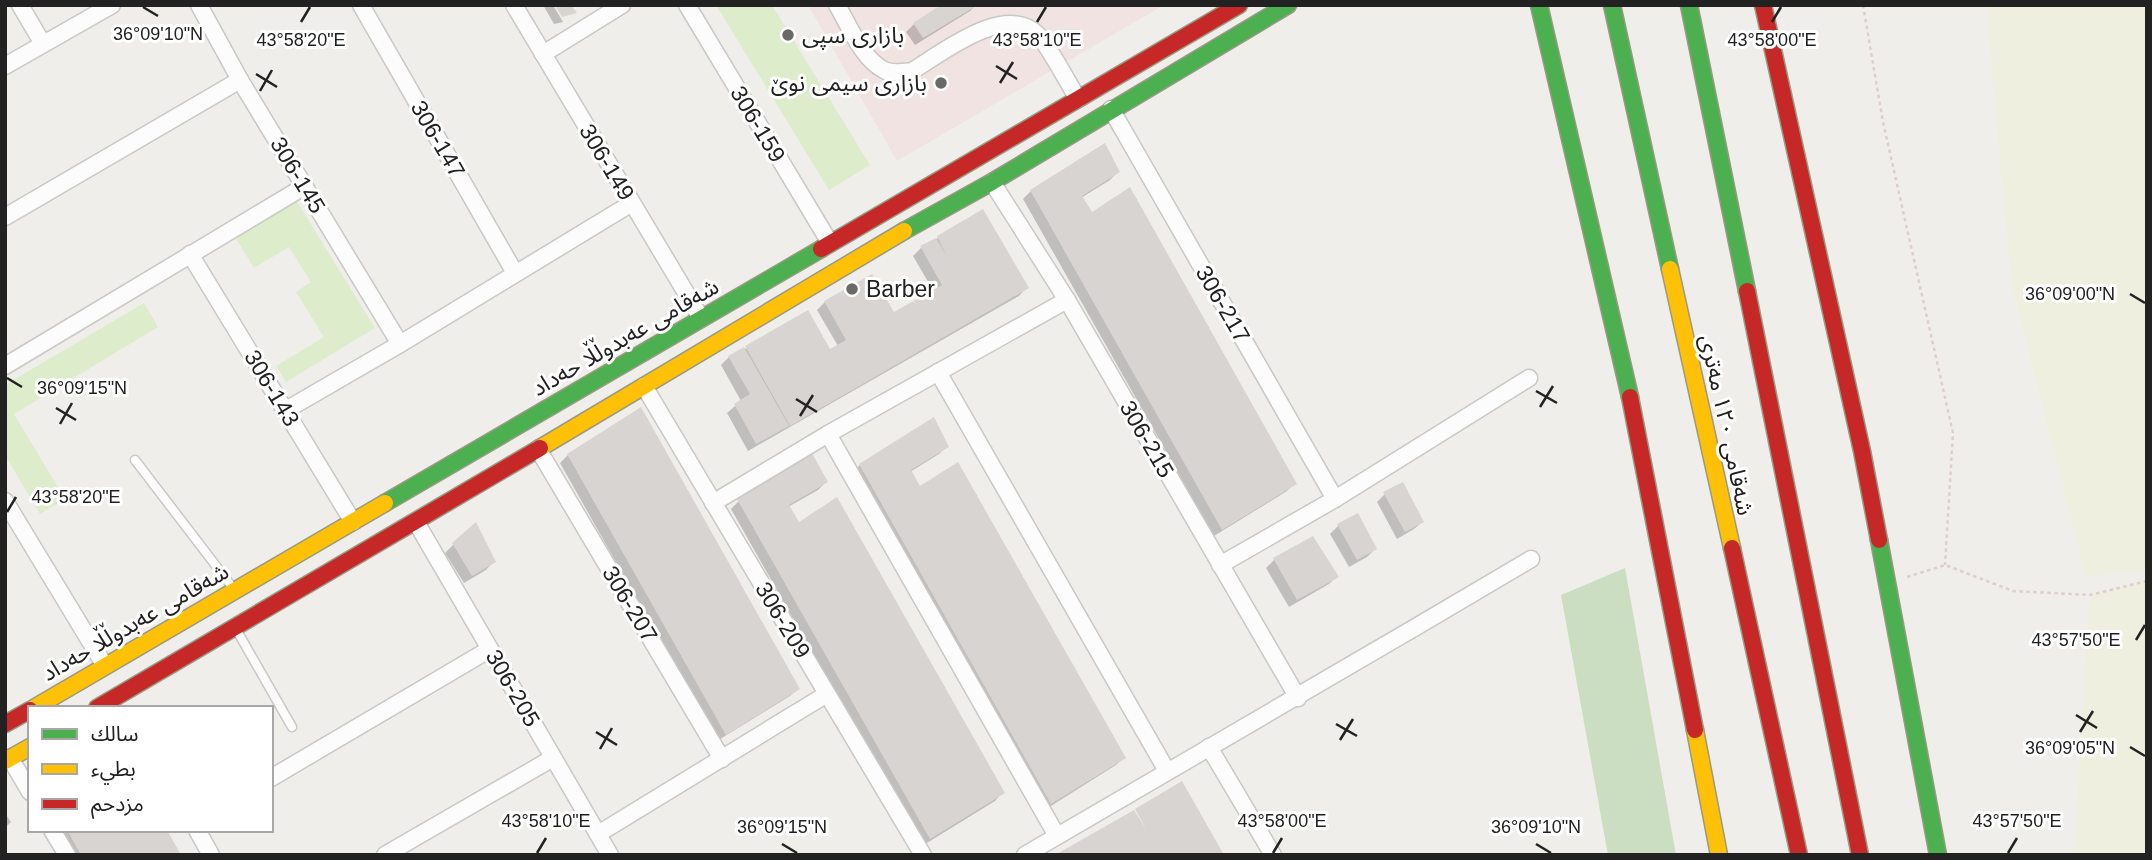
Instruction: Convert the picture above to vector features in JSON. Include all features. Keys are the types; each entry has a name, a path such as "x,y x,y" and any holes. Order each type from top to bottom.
{"main road":[{"name":"شەقامی عەبدوڵڵا حەداد","path":"37,706 1239,5"},
{"path":"104,706 123,701 235,627 1288,5"},
{"path":"1539,5 1633,411 1719,855"},
{"name":"شەقامی ١٢٠ مەتری","path":"1612,5 1799,855"},
{"name":"شەقامی ١٢٠ مەتری","path":"1689,5 1860,855"},
{"path":"1763,5 1862,451 1938,855"},
{"path":"893,207 906,230"},
{"path":"275,567 291,594"},
{"name":"شەقامی عەبدوڵڵا حەداد","path":"5,724 28,711"},
{"path":"7,760 28,748"}],"street":[{"path":"20,5 43,44"},
{"path":"5,66 111,5"},
{"name":"306-145","path":"198,5 240,80 400,344"},
{"name":"306-147","path":"361,5 515,273"},
{"name":"306-149","path":"514,5 701,318"},
{"path":"543,54 622,5"},
{"name":"306-159","path":"687,5 830,243"},
{"path":"837,5 868,57 884,70 899,73 912,71 982,30 1003,23 1024,26 1038,35 1078,99"},
{"path":"5,217 240,80"},
{"name":"306-217","path":"1111,109 1335,499"},
{"name":"306-215","path":"992,182 1067,300 1298,698"},
{"path":"5,366 305,186"},
{"path":"286,410 632,203"},
{"name":"306-143","path":"190,254 353,522"},
{"path":"713,503 828,434 1067,300"},
{"path":"938,372 1167,771"},
{"path":"1220,565 1335,499 1529,378"},
{"name":"306-209","path":"644,386 923,855"},
{"path":"828,434 1057,836"},
{"name":"306-207","path":"538,449 722,758"},
{"path":"5,501 105,666"},
{"name":"306-205","path":"416,522 610,855"},
{"path":"1025,855 1298,698 1531,559"},
{"path":"273,777 490,649"},
{"path":"598,834 827,694"},
{"path":"1209,747 1269,853"},
{"path":"385,855 553,758"},
{"path":"7,760 28,789"},
{"path":"53,832 67,855"},
{"path":"198,832 211,855"}],"lane":[{"path":"135,460 235,590"},
{"path":"235,627 292,727"}],"path":[{"path":"1863,5 1883,122 1953,433 1945,565"},
{"path":"1887,583 1945,565 2013,592 2090,595 2147,581"}],"shaded area":[{"name":"بازاری سیمی نوێ","path":"808,5 1164,5 897,161"}],"green space":[{"path":"716,5 772,5 870,165 829,190"},
{"path":"1986,5 2147,5 2147,570 2086,577 2011,281"},
{"path":"296,200 375,328 286,382 276,366 324,337 296,292 311,282 289,247 254,268 235,237"},
{"path":"144,303 158,327 14,414 65,499 40,514 5,455 5,385"},
{"path":"1625,568 1676,855 1608,855 1561,595"},
{"path":"2147,581 2147,855 2074,855 2090,595"}],"building":[{"path":"555,5 571,5 577,13 562,17"},
{"path":"941,5 978,5 923,38 913,23"},
{"path":"1105,143 1120,172 1082,196 1092,212 1130,187 1297,484 1222,530 1030,190"},
{"path":"983,209 1029,288 790,426 745,346 808,310 830,349 846,340 824,301 872,274 894,312 942,285 920,246 936,238 946,255 937,236"},
{"path":"744,347 789,426 756,444 734,404 750,394 728,356"},
{"path":"641,407 800,689 726,735 567,454"},
{"path":"934,417 949,447 911,470 920,486 958,462 1126,758 1051,804 859,464"},
{"path":"812,453 828,482 789,505 799,522 837,497 1005,793 930,839 737,499"},
{"path":"1403,482 1424,522 1405,532 1383,492"},
{"path":"1358,513 1377,549 1357,560 1337,524"},
{"path":"476,522 496,562 472,576 452,543"},
{"path":"1313,536 1339,577 1297,600 1273,558"},
{"path":"1182,781 1224,855 1055,855 1134,810 1146,829 1135,809"},
{"path":"68,832 168,832 181,855 81,855"}],"traffic: fast":[{"path":"904,231 992,182 1288,5"},
{"path":"1539,5 1630,397"},
{"path":"1612,5 1670,269"},
{"path":"1689,5 1747,291"},
{"path":"385,503 821,249"},
{"path":"1879,540 1938,855"}],"traffic: slow":[{"path":"540,448 904,231"},
{"path":"1670,269 1732,548"},
{"path":"37,706 385,503"},
{"path":"1695,730 1719,855"},
{"path":"5,761 28,748"}],"traffic: jam":[{"path":"821,249 1239,5"},
{"path":"1763,5 1862,451 1879,540"},
{"path":"1747,291 1860,855"},
{"path":"1630,397 1695,730"},
{"path":"100,706 540,448"},
{"path":"1732,548 1799,855"},
{"path":"5,724 28,711"}],"place":[{"name":"بازاری سپی","path":"788,35"},
{"name":"بازاری سیمی نوێ","path":"941,83"},
{"name":"Barber","path":"852,289"}]}
